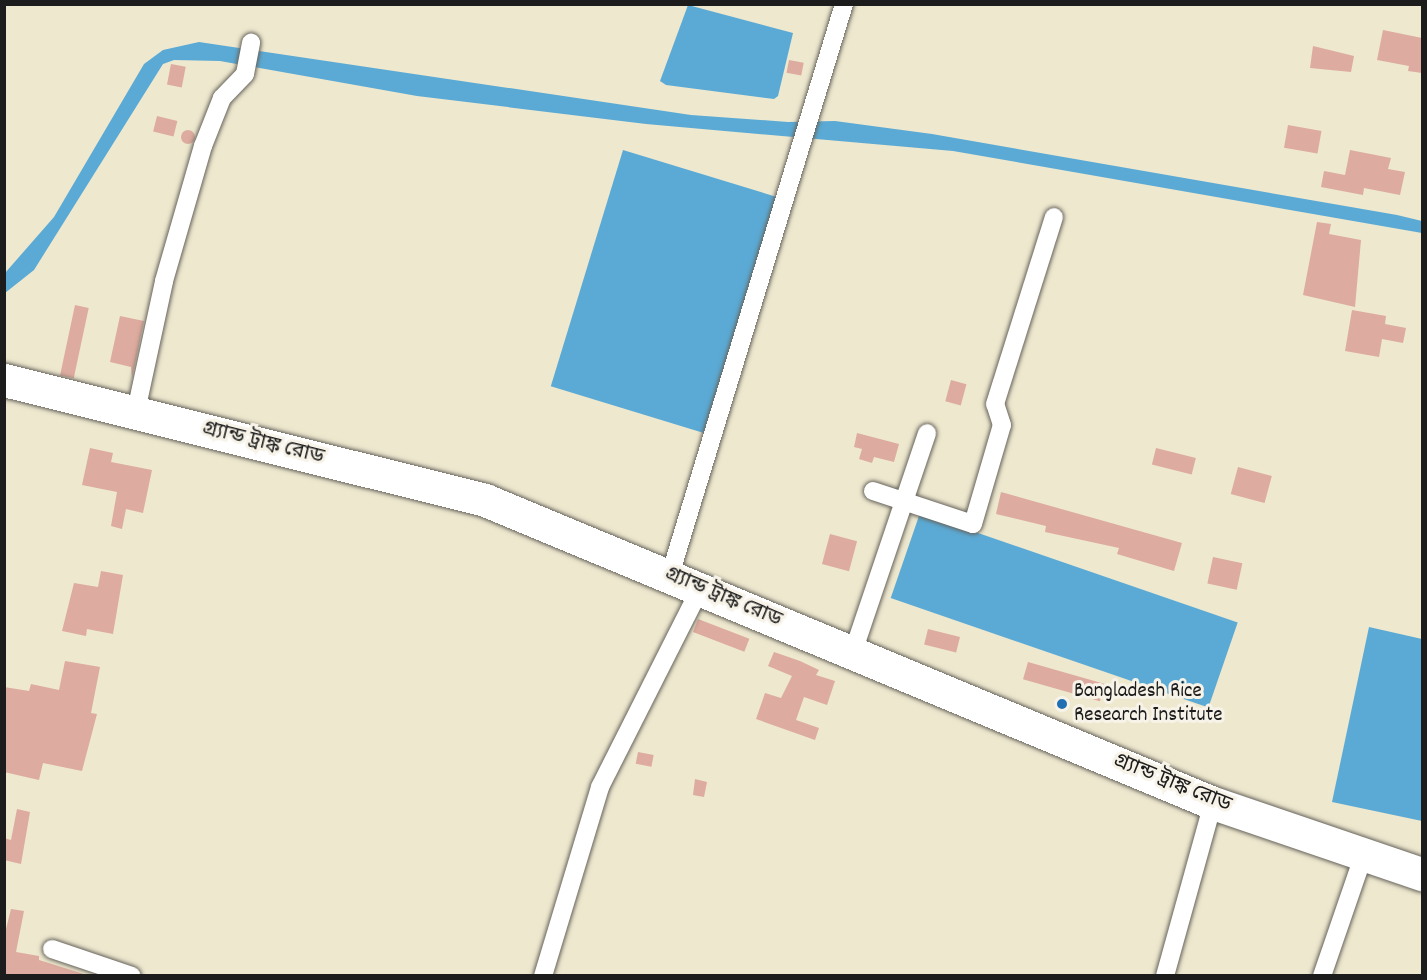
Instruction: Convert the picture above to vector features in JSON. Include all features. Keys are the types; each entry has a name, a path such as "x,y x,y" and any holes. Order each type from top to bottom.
{"highway":[{"name":"গ্র্যান্ড ট্রাঙ্ক রোড","path":"4,380 136,411 485,500 670,575 699,591 853,652 1213,803 1422,874"}],"street":[{"path":"670,575 844,4"},
{"path":"136,411 164,281 203,146 222,98 245,74 251,43"},
{"path":"873,491 973,524 1002,425 994,404 1054,217"},
{"path":"853,652 927,433"},
{"path":"543,975 600,787 699,591"},
{"path":"1165,975 1213,803"},
{"path":"1323,975 1364,854"},
{"path":"52,949 132,975"}],"water":[{"path":"688,5 793,33 778,96 774,99 666,85 660,81"},
{"path":"199,42 691,115 788,122 835,121 932,134 1397,215 1422,221 1422,233 953,151 646,124 417,96 220,61 174,60 163,64 34,270 5,293 5,273 54,217 144,64 163,50"},
{"path":"623,150 776,197 704,433 551,386"},
{"path":"920,513 1238,622 1208,707 891,598"},
{"path":"1369,627 1422,639 1422,821 1332,802"}],"building":[{"path":"1383,30 1422,38 1422,73 1408,71 1409,66 1377,60"},
{"path":"1313,46 1354,56 1351,72 1310,68"},
{"path":"789,60 804,63 801,76 787,73"},
{"path":"171,64 186,67 182,87 167,85"},
{"path":"157,116 177,121 174,137 153,132"},
{"path":"1288,125 1321,131 1317,154 1284,148"},
{"path":"185,130 191,130 195,137 191,144 185,144 181,140 181,134"},
{"path":"1350,150 1391,158 1388,169 1405,172 1400,195 1364,188 1363,195 1321,187 1324,171 1345,175"},
{"path":"1317,222 1331,224 1329,234 1361,240 1355,307 1303,295"},
{"path":"75,305 89,308 74,378 60,375"},
{"path":"1352,310 1386,316 1385,324 1406,328 1403,343 1382,339 1379,357 1345,351"},
{"path":"120,316 144,321 132,378 131,367 110,362"},
{"path":"951,380 966,384 961,405 945,401"},
{"path":"857,433 899,444 894,462 874,457 872,463 859,459 862,449 854,447"},
{"path":"90,448 113,453 111,462 152,470 143,513 126,509 122,529 111,526 117,492 82,485"},
{"path":"1156,448 1196,458 1192,474 1152,464"},
{"path":"1238,467 1272,476 1265,503 1231,494"},
{"path":"1001,492 1182,543 1174,571 1117,554 1119,548 1045,532 1046,526 996,514"},
{"path":"830,534 857,541 849,571 822,564"},
{"path":"1213,557 1242,563 1237,590 1207,583"},
{"path":"101,571 123,575 113,634 87,629 86,636 62,631 74,583 98,587"},
{"path":"698,619 749,639 744,652 693,632"},
{"path":"928,629 960,637 956,653 924,645"},
{"path":"774,652 819,670 816,675 835,681 827,705 804,697 796,720 819,728 815,740 756,719 765,693 781,698 792,676 768,666"},
{"path":"65,661 100,667 91,713 97,714 82,771 43,763 39,780 4,772 4,687 29,691 31,684 59,690"},
{"path":"1028,662 1105,684 1100,701 1023,679"},
{"path":"638,752 654,755 651,767 636,764"},
{"path":"695,779 707,782 704,797 693,795"},
{"path":"17,809 30,812 21,864 4,860 4,838 11,840"},
{"path":"11,909 24,911 16,952 39,956 39,960 87,975 4,975 4,937"}],"place":[{"name":"Bangladesh Rice Research Institute","path":"1062,704"}]}
